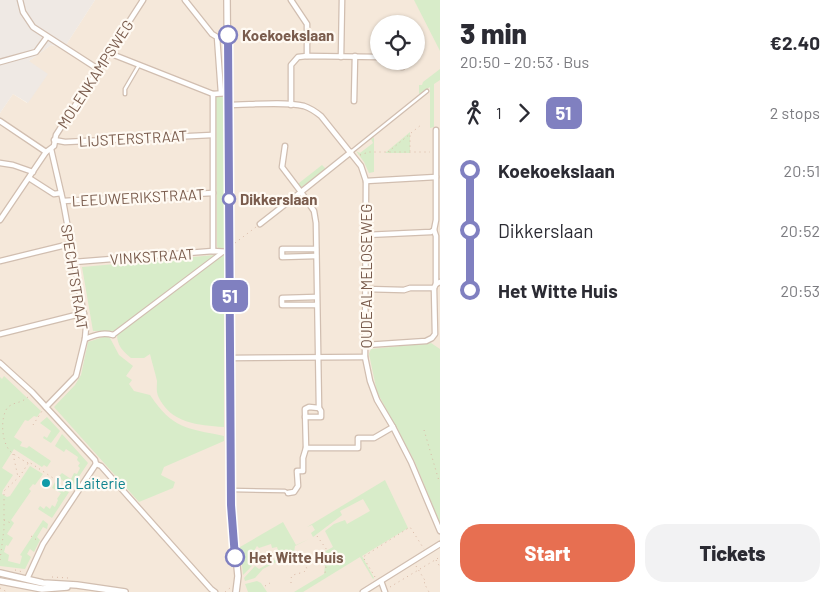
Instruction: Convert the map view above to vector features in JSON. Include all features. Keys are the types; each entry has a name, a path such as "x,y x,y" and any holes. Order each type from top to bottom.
{"street":[{"path":"20,0 27,20 33,27 47,38 98,69"},
{"name":"MOLENKAMPSWEG","path":"49,150 56,135 143,0"},
{"path":"185,0 212,34 218,37 228,35"},
{"path":"85,339 102,333 113,335 226,252 230,244 227,0"},
{"path":"291,0 307,24 308,56"},
{"path":"342,0 342,57"},
{"path":"218,37 221,93"},
{"path":"0,62 36,52 47,38"},
{"path":"108,53 213,94 228,93"},
{"path":"354,101 355,56"},
{"path":"291,105 291,65 298,57 370,57"},
{"path":"213,94 213,251"},
{"name":"OUDE ALMELOSEWEG","path":"228,106 304,106 321,116 361,166 366,181 365,357 370,382 374,394 410,462 440,531"},
{"path":"0,122 49,150 0,220"},
{"path":"366,345 426,341 435,334 437,285 436,236 434,230 438,220 436,130"},
{"name":"LIJSTERSTRAAT","path":"54,140 65,142 212,135"},
{"path":"285,146 282,167 314,211 317,358 321,417 305,416"},
{"name":"SPECHTSTRAAT","path":"46,407 76,376 85,339 84,313 63,202 49,150"},
{"path":"260,224 351,152"},
{"path":"0,163 33,172"},
{"path":"29,178 54,194 61,193"},
{"path":"366,181 436,178"},
{"name":"LEEUWERIKSTRAAT","path":"63,202 213,194"},
{"path":"366,235 431,232 434,230"},
{"path":"0,261 70,244"},
{"path":"316,249 282,249 282,257 316,256"},
{"name":"VINKSTRAAT","path":"74,262 213,251 226,252"},
{"path":"226,252 230,358 231,490 233,540 238,576 235,592"},
{"path":"366,289 404,290 437,285"},
{"path":"316,297 282,298 282,305 316,305"},
{"path":"0,334 84,313"},
{"path":"230,358 365,357"},
{"path":"0,364 32,392 215,592"},
{"path":"288,493 294,492 298,486 297,471 303,471 303,458 306,448 305,409 307,407 319,408"},
{"path":"306,448 358,448 358,438 374,438 393,427"},
{"path":"25,586 43,544 96,464"},
{"path":"363,592 440,544"},
{"path":"0,573 25,586"},
{"path":"0,580 25,586 43,583 77,585 125,592"},
{"path":"380,582 385,591"}],"lane":[{"path":"125,94 125,89 139,65"},
{"path":"351,152 427,91"},
{"path":"231,490 285,491 288,493"}],"path":[{"path":"388,152 420,125"},
{"path":"410,134 410,152"},
{"path":"356,159 366,152 436,152"},
{"path":"230,244 234,244 260,224"},
{"path":"32,392 23,402 7,408 2,416 4,439 10,451 76,493"},
{"path":"33,425 46,407"},
{"path":"424,430 440,481"},
{"path":"13,453 18,478"},
{"path":"0,560 4,520 4,491 18,478 28,464"},
{"path":"4,520 13,524"},
{"path":"380,582 362,557 410,528 426,553"},
{"path":"31,536 43,544"},
{"path":"317,536 327,550 314,557 314,560 320,560 324,563 326,568 324,573"},
{"path":"385,591 440,556"},
{"path":"435,559 440,567"},
{"path":"413,561 430,592"},
{"path":"304,562 307,569 311,571"},
{"path":"291,583 291,578 295,574 307,569"},
{"path":"293,570 295,574"},
{"path":"265,586 270,583"},
{"path":"0,588 7,592"}],"shaded area":[{"path":"0,0 95,0 64,48 51,45 29,61 48,74 28,103 13,94 0,113"},
{"path":"95,0 440,0 440,592 0,592 0,113 13,94 27,103 29,61 51,45 64,48"}],"green space":[{"path":"414,0 440,0 440,51 425,22 425,15 422,15"},
{"path":"440,69 440,80 434,84 434,127 430,128 430,87 419,94 419,85 422,85 423,82"},
{"path":"216,96 224,96 225,248 222,249 217,246"},
{"path":"410,132 410,153 385,153"},
{"path":"374,137 374,172 369,173 356,151 360,153 373,143 371,139"},
{"path":"322,165 326,169 300,188 299,183"},
{"path":"226,254 224,287 224,427 195,424 178,418 170,412 158,396 157,381 150,354 144,358 131,358 121,348 117,338 117,334 196,276 194,271 114,331 93,331 82,267"},
{"path":"106,336 110,338 119,355 133,366 126,376 132,380 129,384 134,391 150,395 166,415 181,425 224,436 224,441 164,467 161,475 175,482 173,488 139,502 54,407 75,385 81,375 88,342"},
{"path":"431,343 440,349 440,523 414,460 377,392 369,354 371,349"},
{"path":"4,376 41,411 37,417 34,416 28,421 25,420 14,437 22,442 20,446 27,448 29,446 51,461 47,467 44,465 42,467 14,449 2,468 13,475 3,490 2,494 7,497 10,496 30,466 43,474 35,485 33,484 29,489 31,491 11,520 14,523 7,534 13,538 8,546 6,545 4,552 9,555 8,561 20,564 22,556 20,555 43,520 48,524 47,529 43,527 37,537 40,540 34,552 30,549 27,554 31,557 25,569 0,566 0,377 2,379"},
{"path":"47,417 60,431 51,443 43,438 44,436 47,438 51,431 40,423"},
{"path":"62,434 88,463 72,487 58,477 62,473 71,479 74,473 77,474 80,463 77,460 78,457 66,449 64,452 55,446"},
{"path":"385,480 408,528 362,556 374,578 360,557 303,592 294,592 324,574 325,566 322,562 315,561 315,557 333,547 325,531 334,524 345,520 347,524 370,511 363,499 340,511 342,515 313,537 311,533 315,530 312,525 307,527"},
{"path":"55,482 59,484 57,487 64,492 66,490 69,492 52,518 38,509 40,506 44,509 46,506 50,509 52,505 55,507 61,493 52,488"},
{"path":"283,522 296,545 309,539 295,546 294,553 263,569 255,578 245,581 244,578 255,566 259,569 288,552 286,549 279,554 277,547 272,548 271,544 259,548 257,546 254,551 254,561 243,575 240,547"},
{"path":"257,581 261,583 267,592 248,592 245,584"}],"bus line":[{"name":"51","path":"228,35 231,505 235,557"}],"place":[{"name":"Koekoekslaan","path":"228,35"},
{"name":"Dikkerslaan","path":"229,199"},
{"name":"La Laiterie","path":"46,483"},
{"name":"Het Witte Huis","path":"235,557"}]}
